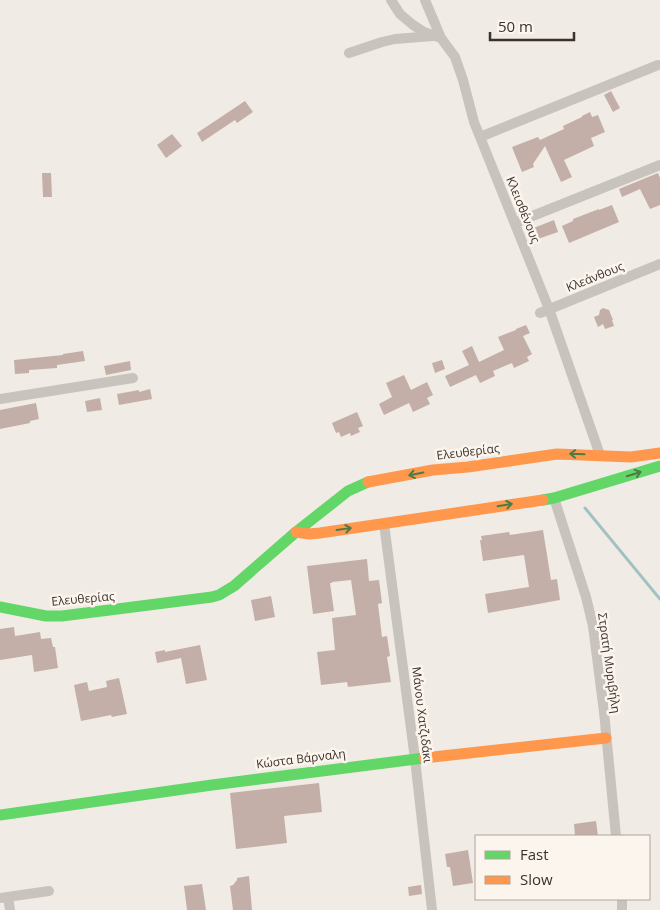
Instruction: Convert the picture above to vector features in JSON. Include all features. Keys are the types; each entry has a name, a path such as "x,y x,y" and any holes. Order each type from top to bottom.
{"street":[{"name":"Κλεισθένους","path":"391,0 400,14 424,32 438,37 455,57 474,122 515,223 545,311 600,455"},
{"path":"349,53 396,39 438,37 425,0"},
{"path":"480,137 658,65"},
{"path":"515,223 660,165"},
{"name":"Κλεάνθους","path":"545,311 660,264"},
{"path":"0,399 134,378"},
{"name":"Ελευθερίας","path":"0,607 46,616 62,616 219,595 234,586 296,532 348,491 365,483 433,470 557,454 631,457 660,453"},
{"path":"296,532 320,533 554,498 660,466"},
{"name":"Στρατή Μυριβήλη","path":"554,498 586,597 593,626 616,835"},
{"name":"Μάνου Χατζιδάκι","path":"384,524 415,759 432,910"},
{"name":"Κώστα Βάρναλη","path":"0,815 415,759 606,738"},
{"path":"10,910 4,897 49,891"}],"building":[{"path":"611,91 620,108 613,112 604,95"},
{"path":"245,101 253,112 237,123 235,120 202,142 197,133"},
{"path":"590,112 592,117 598,115 605,132 591,138 594,146 564,160 572,177 561,182 545,146 533,164 534,167 522,172 512,147 538,137 540,140 564,129 563,126"},
{"path":"172,134 182,146 166,158 157,145"},
{"path":"42,173 51,173 52,197 43,197"},
{"path":"658,173 660,178 660,205 650,209 640,189 622,197 619,189"},
{"path":"612,205 619,222 569,243 562,226 573,221 573,219"},
{"path":"554,220 558,232 535,240 531,229"},
{"path":"603,308 609,310 614,326 605,329 603,324 598,327 594,317 599,315 600,310"},
{"path":"526,325 530,333 523,336 532,354 527,357 529,361 514,368 512,363 493,371 495,376 480,383 476,375 450,387 445,376 469,365 462,351 472,346 479,362 504,350 498,337"},
{"path":"83,351 85,361 57,365 57,368 29,370 29,373 15,374 14,360"},
{"path":"442,360 445,369 435,373 432,363"},
{"path":"130,361 131,370 106,375 104,366"},
{"path":"404,375 411,390 427,382 433,395 427,398 430,404 413,412 409,403 384,415 379,404 392,397 386,383"},
{"path":"150,389 152,399 119,405 117,394"},
{"path":"100,398 102,410 87,412 85,401"},
{"path":"36,403 39,419 30,421 30,423 0,429 0,410"},
{"path":"357,412 363,426 358,428 360,432 351,436 350,433 341,437 339,432 336,433 332,423"},
{"path":"543,530 551,580 557,579 560,600 488,613 485,594 529,587 524,555 483,561 481,536 509,532 510,535"},
{"path":"367,559 369,581 379,580 382,603 378,604 382,637 387,636 390,656 387,657 391,682 348,687 347,682 321,685 317,652 335,650 332,618 356,615 351,580 330,583 334,611 313,614 307,566"},
{"path":"271,596 275,617 255,621 251,600"},
{"path":"14,627 15,636 40,632 41,639 51,638 53,647 55,647 58,668 34,672 32,655 0,660 0,629"},
{"path":"200,645 207,680 186,684 181,658 157,663 155,652 165,650 165,652"},
{"path":"119,678 127,714 81,721 74,685 87,682 89,691 107,687 106,681"},
{"path":"319,783 322,812 284,816 287,843 236,849 230,793"},
{"path":"596,821 598,835 575,835 574,824"},
{"path":"468,850 473,883 453,886 450,867 447,867 445,854"},
{"path":"249,876 252,910 233,910 230,886 233,885 237,878"},
{"path":"202,884 206,910 187,910 184,886"},
{"path":"421,885 422,894 409,896 408,887"}],"waterway":[{"path":"585,508 660,599"}],"traffic: fast":[{"path":"543,500 660,466"},
{"path":"0,607 46,616 62,616 219,595 234,586 296,532 348,491 368,482"},
{"path":"0,815 424,758"}],"traffic: slow":[{"path":"368,482 433,470 468,467 557,454 631,457 660,453"},
{"path":"296,532 320,533 543,500"},
{"path":"424,758 606,738"}]}
